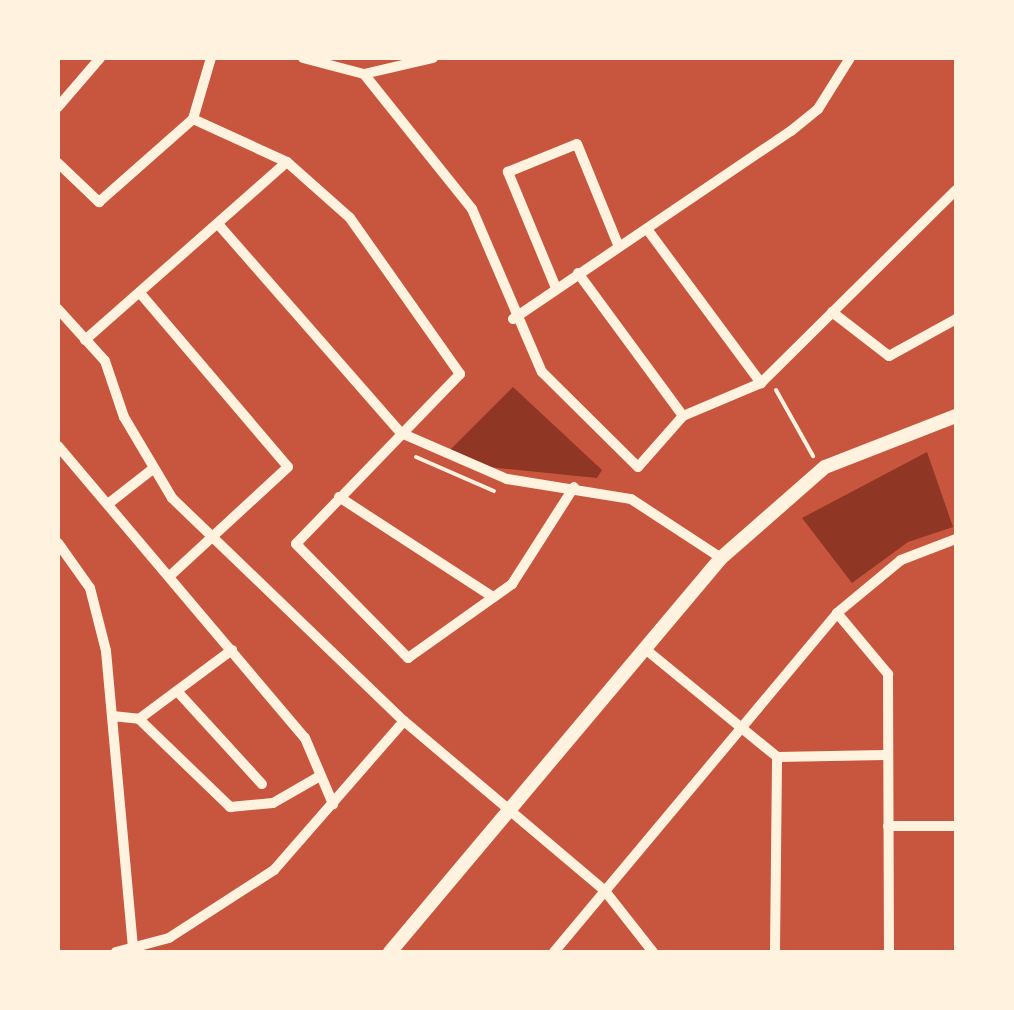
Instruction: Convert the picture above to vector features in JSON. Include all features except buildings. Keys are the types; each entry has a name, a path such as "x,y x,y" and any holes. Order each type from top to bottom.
{"street":[{"path":"58,107 100,58"},
{"path":"58,164 99,202 193,119 210,58"},
{"path":"303,58 364,74 433,58"},
{"path":"513,319 812,114 850,58"},
{"path":"364,74 472,209 513,319 542,372 638,468 683,416 766,382 956,190"},
{"path":"193,119 287,162 350,218 460,374 296,544 408,658 512,584 574,488"},
{"path":"556,288 508,172 578,144 618,246"},
{"path":"85,340 287,162"},
{"path":"218,224 401,433 467,467 631,499 721,558"},
{"path":"647,229 766,382"},
{"path":"578,273 683,416"},
{"path":"140,292 288,466 170,576"},
{"path":"58,309 105,361 154,468 210,540 404,720 606,890 654,952"},
{"path":"832,312 889,356 956,319"},
{"path":"390,952 721,558 825,467 956,416"},
{"path":"58,446 306,738 334,804"},
{"path":"108,504 154,468"},
{"path":"339,497 493,597"},
{"path":"554,952 838,613 901,560 956,538"},
{"path":"58,543 90,588 112,716 133,948"},
{"path":"838,613 888,674 888,952"},
{"path":"644,648 777,757 886,754"},
{"path":"139,719 232,650"},
{"path":"178,691 262,784"},
{"path":"112,716 139,719 230,807 273,804 320,776"},
{"path":"116,952 220,909 274,870 404,720"},
{"path":"775,952 777,757"},
{"path":"888,826 956,826"}],"path":[{"path":"766,382 813,456"}],"shaded area":[{"path":"513,387 602,470 597,478 488,467 450,450"},
{"path":"927,452 953,527 908,542 852,583 802,518"}]}
